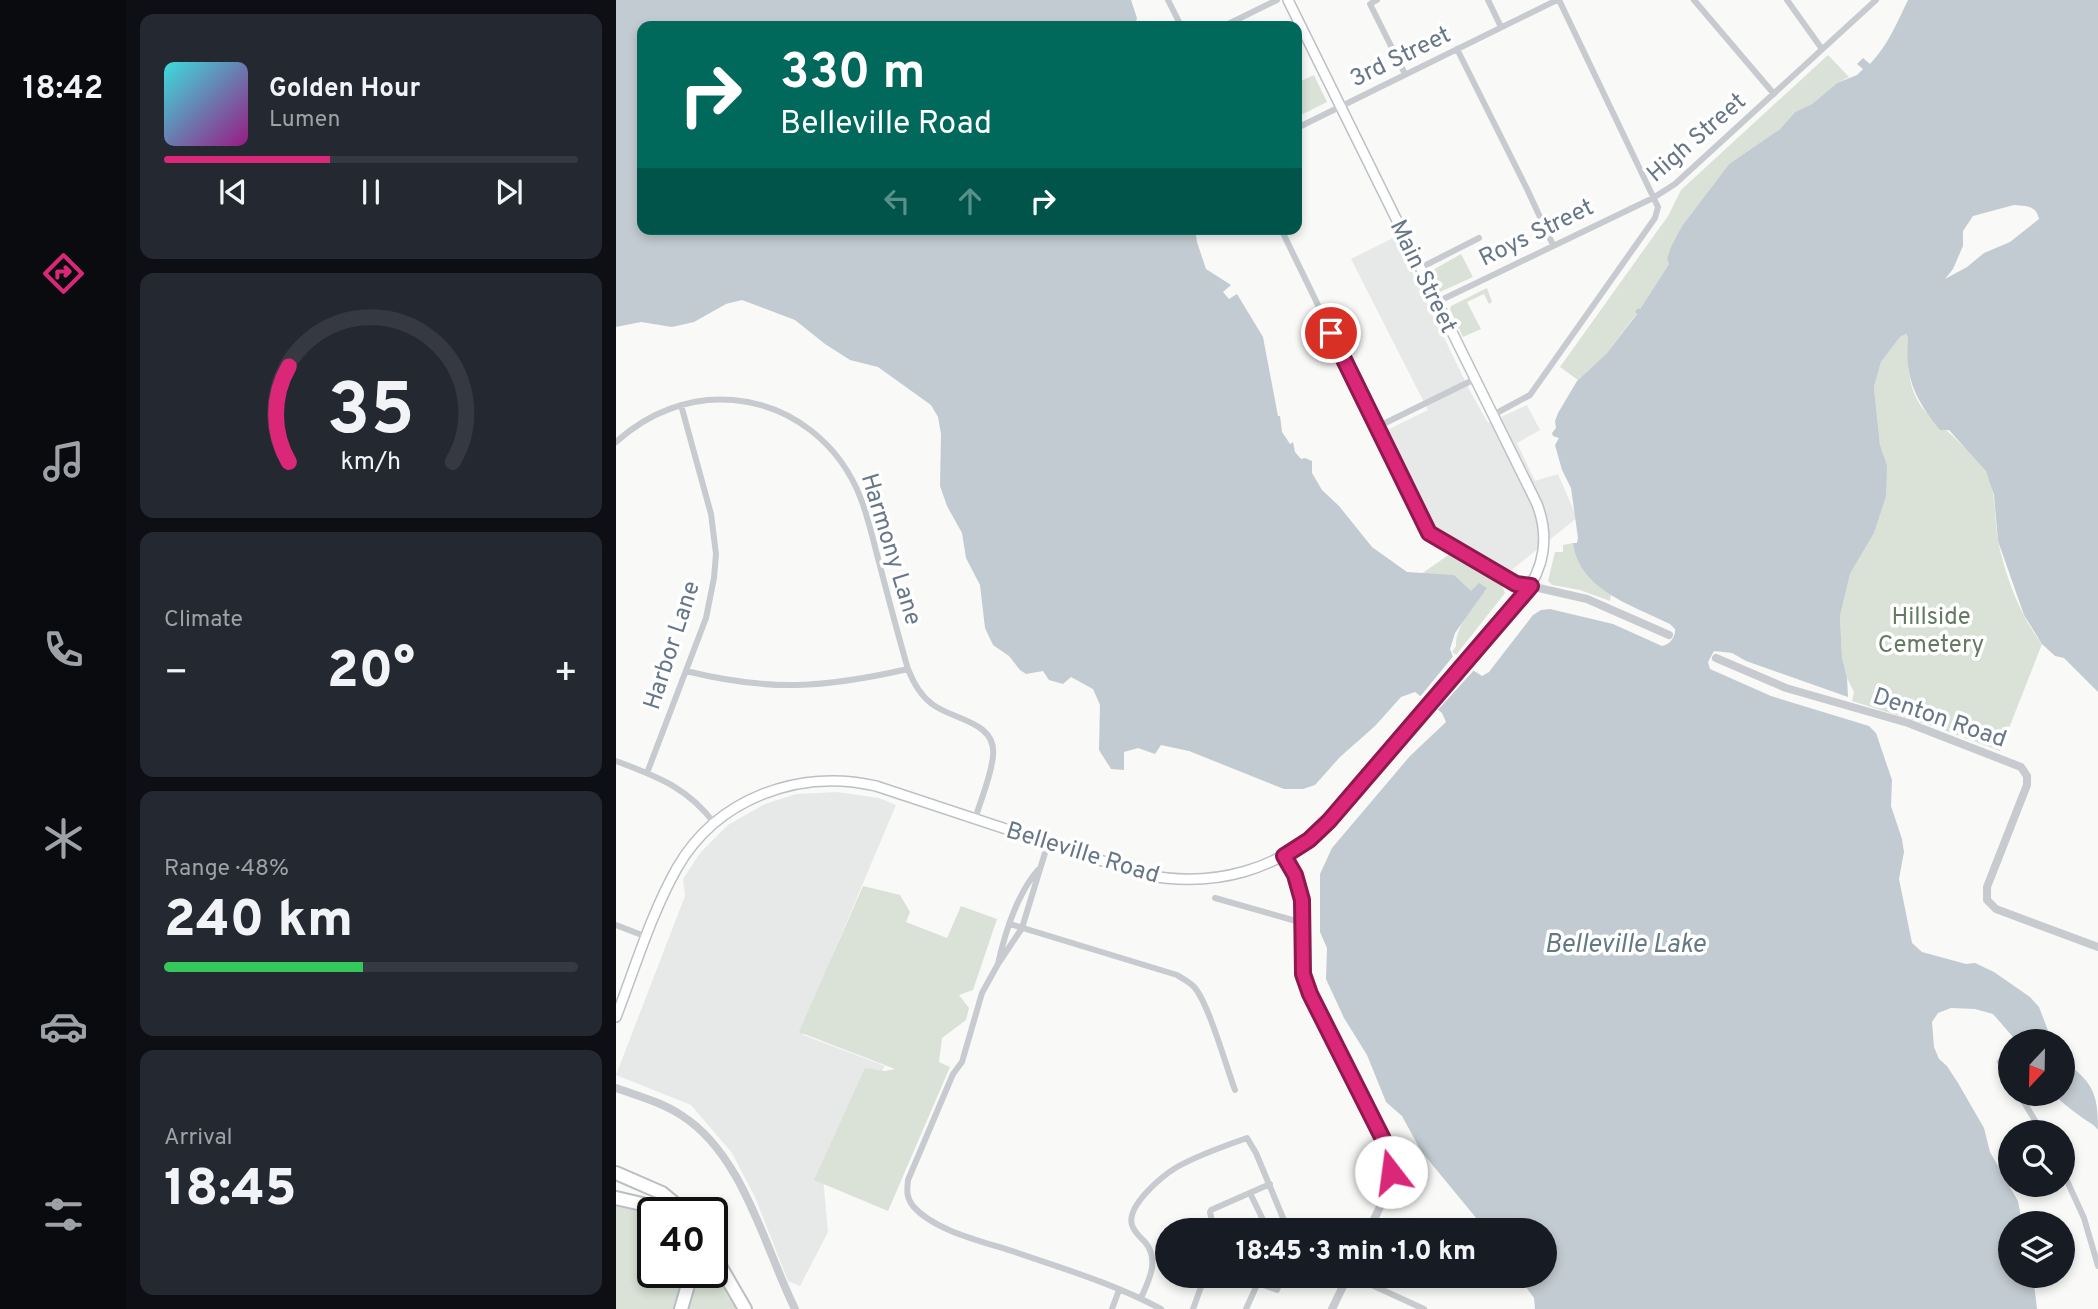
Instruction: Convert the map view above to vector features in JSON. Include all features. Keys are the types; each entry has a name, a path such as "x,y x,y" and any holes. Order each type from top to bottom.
{"highway":[{"path":"616,1173 667,1197"},
{"path":"616,1198 637,1203"},
{"path":"728,1280 745,1309"},
{"path":"681,1309 687,1288"}],"main road":[{"name":"Main Street","path":"1289,0 1299,21"},
{"name":"Main Street","path":"1302,27 1540,512 1545,536 1543,556"},
{"name":"Belleville Road","path":"616,1017 678,867 696,842 740,806 767,792 797,784 827,780 876,786 1145,875 1204,880 1237,875 1284,856 1309,840 1329,821 1430,706 1531,586 1543,556"}],"street":[{"path":"1168,0 1178,21"},
{"path":"1234,21 1277,0"},
{"path":"1377,0 1370,4 1405,74"},
{"path":"1488,0 1501,27"},
{"path":"1558,0 1653,198"},
{"name":"3rd Street","path":"1302,126 1558,0"},
{"path":"1693,0 1774,94"},
{"path":"1787,0 1822,50"},
{"name":"High Street","path":"1493,415 1530,395 1655,218 1658,207 1653,198 1691,171 1876,0"},
{"path":"1457,49 1553,245"},
{"name":"Roys Street","path":"1437,302 1653,198"},
{"path":"1284,235 1429,533 1516,584 1587,599 1670,635"},
{"path":"1420,268 1479,239"},
{"path":"1377,428 1475,379"},
{"name":"Harmony Lane","path":"616,442 638,424 681,405 721,399 765,406 802,424 832,450 849,473 861,500 908,669 917,687 929,702 943,712 976,725 991,741 993,760 975,819"},
{"name":"Harbor Lane","path":"647,773 710,605 716,554 711,514 681,405"},
{"name":"Denton Road","path":"1716,658 1786,688 1908,723 2021,767 2027,776 2027,785 1987,887 1987,900 1996,909 2098,947"},
{"path":"686,670 740,682 798,686 843,683 908,669"},
{"path":"616,761 686,793 715,824"},
{"path":"1048,843 1022,928 982,993 962,1062 953,1074 908,1180 907,1194 913,1205 926,1217 950,1230 1141,1298 1161,1309"},
{"path":"1284,856 1299,887 1303,923 1303,974 1310,994 1382,1137 1391,1162 1390,1184 1374,1218"},
{"path":"998,964 1010,924 1029,880 1038,870"},
{"path":"1214,898 1303,923"},
{"path":"1010,924 1174,974 1188,982 1196,989 1204,1004 1235,1090"},
{"path":"616,925 647,937"},
{"path":"616,1088 682,1115 712,1142 747,1199 795,1309"},
{"path":"1141,1298 1152,1271 1152,1254 1136,1234 1131,1221 1132,1213 1143,1196 1175,1168 1247,1138 1283,1218"},
{"path":"1211,1218 1211,1210 1270,1184"},
{"path":"1250,1193 1262,1218"},
{"path":"2074,1197 2084,1218 2098,1266"},
{"path":"1193,1309 1201,1288"},
{"path":"1246,1309 1255,1288"},
{"path":"1332,1309 1343,1288"},
{"path":"1377,1288 1424,1309"},
{"path":"1112,1309 1119,1290"}],"shaded area":[{"path":"1395,237 1488,423 1527,405 1540,430 1517,443 1535,481 1558,474 1577,518 1509,572 1434,528 1385,431 1428,410 1351,259"},
{"path":"837,792 879,798 896,805 834,952 803,1035 885,1066 834,1144 823,1177 828,1232 800,1286 788,1281 755,1197 732,1153 691,1105 616,1075 685,896 683,879 700,853 728,825 765,804 796,794"}],"green space":[{"path":"1828,55 1849,77 1837,83 1812,104 1795,112 1780,129 1729,164 1682,226 1667,259 1669,264 1607,353 1578,380 1560,367 1668,216 1681,190"},
{"path":"1314,75 1327,102 1302,114 1302,81"},
{"path":"1461,254 1473,277 1440,292 1431,271"},
{"path":"1487,288 1492,302 1489,304 1484,294 1467,302 1481,329 1463,337 1451,306"},
{"name":"Hillside Cemetery","path":"1906,334 1910,377 1916,397 1931,417 1976,458 1987,473 2005,568 2020,608 2042,644 2000,751 1852,701 1854,692 1842,657 1840,616 1850,574 1874,533 1887,465 1880,445 1874,387 1881,362 1900,337"},
{"path":"1573,543 1582,567 1611,595 1610,601 1580,590 1552,585 1548,581 1555,552 1563,552 1563,545"},
{"path":"1450,554 1502,585 1505,593 1456,655 1452,652 1462,623 1487,588 1471,591 1421,574"},
{"path":"863,886 900,895 910,912 906,922 947,938 961,906 997,919 973,990 959,995 969,1008 966,1020 942,1038 939,1062 950,1067 888,1211 814,1180 865,1068 885,1071 895,1069 799,1032"},
{"path":"616,1202 637,1207 637,1288 682,1288 676,1309 616,1309"},
{"path":"728,1287 741,1309 685,1309 689,1288"}],"water":[{"name":"Belleville Lake","path":"616,0 1131,0 1136,21 637,21 637,235 1196,235 1206,269 1231,285 1223,292 1229,299 1237,294 1263,337 1282,432 1290,444 1293,442 1295,452 1301,459 1312,461 1312,473 1322,490 1339,506 1372,547 1407,572 1454,575 1471,591 1479,583 1487,588 1455,633 1450,649 1453,657 1482,676 1489,672 1533,615 1550,609 1613,624 1662,646 1672,640 1675,629 1596,584 1585,573 1577,559 1573,543 1577,543 1578,538 1571,488 1562,470 1555,445 1559,438 1552,433 1556,428 1558,413 1577,381 1607,353 1637,314 1635,312 1640,309 1669,264 1667,259 1671,247 1682,226 1729,164 1780,129 1795,112 1812,104 1837,83 1857,75 1863,69 1857,64 1863,58 1870,64 1887,41 1908,0 2098,0 2098,692 2064,658 2055,656 2042,644 2024,615 1998,541 1994,495 1986,471 1949,430 1940,430 1924,408 1910,376 1906,334 1900,337 1881,362 1874,387 1880,445 1887,465 1886,496 1874,533 1850,574 1840,616 1848,697 1746,661 1732,653 1714,651 1708,662 1710,669 1771,696 1869,726 1876,733 1892,780 1891,806 1904,852 1899,879 1912,943 1922,952 1966,964 1975,963 1994,972 2030,997 2039,1007 2047,1029 2006,1029 1993,1014 1975,1009 1951,1008 1938,1013 1932,1022 1934,1047 1939,1059 1947,1066 1984,1128 1990,1152 1998,1166 1998,1197 2016,1197 2018,1201 2020,1211 1998,1211 1998,1288 2034,1288 2037,1309 1535,1309 1534,1298 1527,1288 1557,1288 1557,1218 1476,1218 1421,1151 1402,1116 1386,1102 1367,1055 1344,1018 1326,979 1327,948 1320,932 1320,874 1332,848 1410,756 1446,722 1442,713 1415,692 1401,697 1315,785 1303,789 1284,789 1189,751 1161,745 1155,754 1138,748 1124,752 1124,770 1111,769 1099,750 1100,705 1093,689 1071,677 1063,684 1049,680 1043,671 1026,674 1009,656 993,645 985,628 980,585 966,558 962,533 947,506 940,486 941,434 938,417 931,405 878,367 850,360 795,320 742,300 726,304 694,322 672,327 641,322 616,327","holes":["2014,205 2033,209 2039,219 2010,242 1984,253 1967,267 1945,279 1953,269 1963,246 1963,231 1973,216"]},
{"path":"2076,1071 2087,1082 2095,1097 2098,1130 2067,1106 2076,1106"}],"pier":[{"path":"1455,654 1475,669 1436,712 1419,698"}],"route":[{"path":"1331,333 1429,533 1516,584 1531,586 1329,821 1309,840 1284,856 1295,875 1302,900 1303,974 1315,1007 1382,1137 1389,1154 1391,1172"}]}
